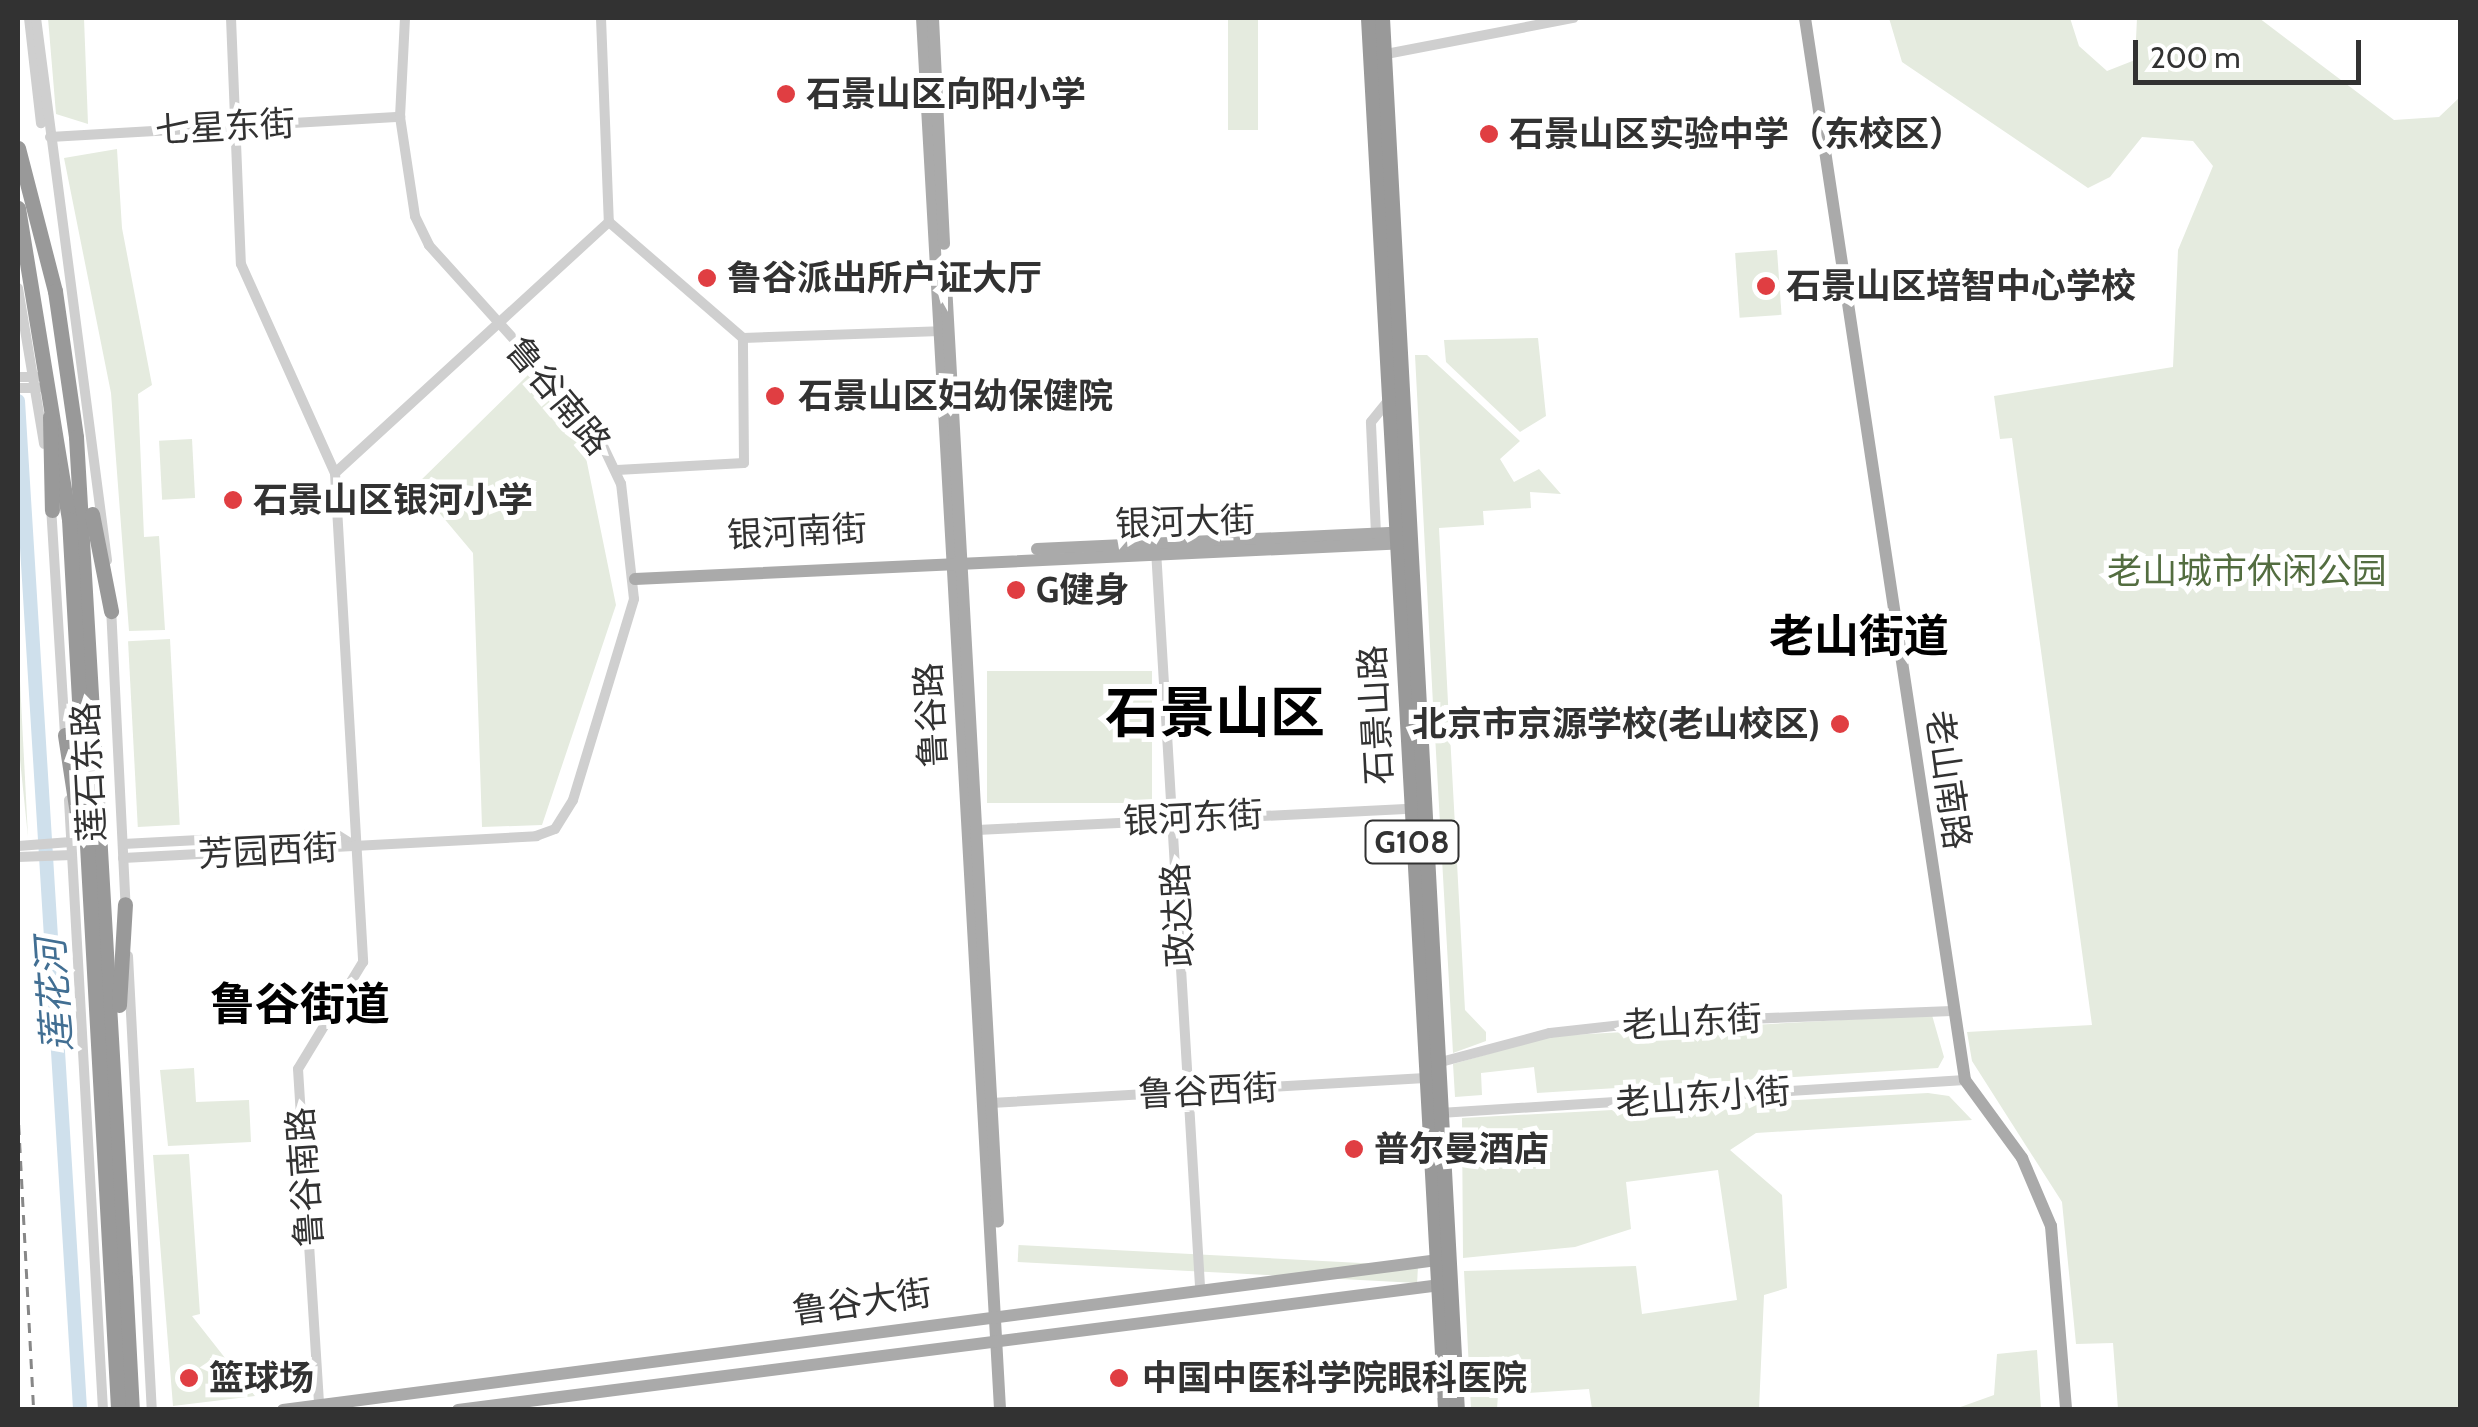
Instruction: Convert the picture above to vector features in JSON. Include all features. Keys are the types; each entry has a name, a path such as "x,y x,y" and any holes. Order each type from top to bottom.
{"highway":[{"name":"石景山路","path":"1368,18 1377,55 1440,1113 1442,1260"},
{"name":"石景山路","path":"1382,18 1377,55 1388,400 1403,538 1410,809 1425,1078 1457,1410"},
{"name":"莲石东路","path":"18,148 55,291 76,437 114,1079 118,1278"},
{"name":"莲石东路","path":"18,208 48,358 74,585 118,1278"},
{"path":"48,358 52,510"},
{"path":"76,437 111,611"},
{"path":"65,735 92,908"},
{"path":"114,1079 126,904"},
{"path":"118,1278 118,1410"},
{"path":"118,1278 132,1410"},
{"name":"石景山路","path":"1444,1284 1444,1410"}],"main road":[{"name":"鲁谷路","path":"922,18 976,830 991,1103 1000,1410"},
{"name":"鲁谷路","path":"933,18 957,557 999,1314"},
{"name":"老山南路","path":"1805,18 1965,1080 2022,1158 2051,1226 2066,1410"},
{"name":"银河大街","path":"1156,548 1376,534 1403,538"},
{"name":"银河大街","path":"957,557 1403,538"},
{"name":"银河南街","path":"635,575 957,557"},
{"name":"鲁谷大街","path":"283,1410 1200,1287 1442,1260"},
{"name":"鲁谷大街","path":"458,1410 1444,1284"},
{"name":"鲁谷路","path":"1000,1341 1008,1410"}],"street":[{"name":"莲石东路","path":"32,18 36,100 50,137 92,398 111,611 152,1410"},
{"name":"鲁谷南路","path":"231,18 241,264 335,473 362,962 298,1069 319,1406"},
{"name":"鲁谷南路","path":"356,846 555,830 574,800 635,575 617,470 594,429 497,322 414,216 400,117 405,18"},
{"path":"601,18 609,222 742,338 940,331"},
{"path":"1377,55 1572,18"},
{"name":"七星东街","path":"50,137 400,117"},
{"path":"335,473 609,222"},
{"name":"莲石东路","path":"18,288 28,382 52,510 65,735 66,849 103,1410"},
{"path":"617,470 744,463 742,338"},
{"path":"1376,534 1371,422 1388,400"},
{"name":"政达路","path":"1156,548 1200,1287"},
{"name":"银河东街","path":"976,830 1410,809"},
{"name":"芳园西街","path":"123,844 334,833 356,846"},
{"path":"18,846 33,851"},
{"name":"芳园西街","path":"124,858 356,846"},
{"path":"18,857 33,851 66,849"},
{"name":"老山东街","path":"1437,1063 1550,1033 1640,1023 1952,1010"},
{"name":"鲁谷西街","path":"991,1103 1425,1078"},
{"name":"老山东小街","path":"1440,1113 1965,1080"},
{"path":"100,1364 149,1361"}],"green space":[{"path":"48,18 84,18 88,124 56,114"},
{"path":"1228,18 1258,18 1258,130 1228,130"},
{"name":"老山城市休闲公园","path":"1889,18 2070,18 2079,46 2107,71 2135,60 2137,18 2259,18 2394,120 2439,117 2460,97 2460,1409 2118,1409 2113,1343 2076,1344 2062,1202 1972,1061 1967,1032 2092,1025 2012,438 2000,439 1994,396 2173,367 2178,250 2213,166 2193,141 2142,137 2110,177 2088,188 1902,62"},
{"path":"117,149 122,228 152,385 138,394 144,537 159,536 165,630 129,631 111,393 64,158"},
{"path":"1777,250 1782,315 1740,318 1735,253"},
{"path":"1538,338 1546,416 1520,432 1446,362 1444,340"},
{"path":"1415,355 1427,355 1520,441 1500,459 1514,482 1539,469 1561,494 1530,492 1531,508 1483,511 1484,525 1439,528 1449,722 1434,724"},
{"path":"528,375 583,443 616,605 542,825 482,827 473,553 416,485"},
{"path":"192,439 195,498 162,500 159,441"},
{"path":"170,639 180,825 138,827 128,641"},
{"path":"18,642 28,837 18,740"},
{"path":"987,671 1152,671 1152,803 987,803"},
{"path":"1450,734 1465,1010 1486,1032 1486,1041 1453,1053 1435,735"},
{"path":"1932,1015 1944,1057 1938,1068 1537,1093 1534,1067 1481,1073 1482,1095 1455,1097 1453,1064 1552,1036"},
{"path":"194,1068 196,1102 249,1100 251,1142 168,1146 160,1070"},
{"path":"1928,1093 1949,1096 1972,1120 1756,1133 1730,1150 1782,1195 1787,1288 1764,1295 1759,1409 1592,1409 1589,1389 1498,1395 1497,1409 1471,1409 1464,1271 1636,1266 1642,1314 1737,1300 1718,1170 1626,1182 1631,1229 1575,1247 1463,1258 1462,1118"},
{"path":"189,1154 200,1314 192,1316 255,1396 173,1406 153,1155"},
{"path":"1019,1245 1418,1266 1417,1283 1018,1262"},
{"path":"2037,1350 2041,1409 1955,1409 1994,1395 1997,1354"}],"waterway":[{"name":"莲花河","path":"18,401 80,1410"}],"railway":[{"path":"18,1107 34,1410"}],"place":[{"name":"石景山区向阳小学","path":"786,94"},
{"name":"石景山区实验中学（东校区）","path":"1489,134"},
{"name":"鲁谷派出所户证大厅","path":"707,278"},
{"name":"石景山区培智中心学校","path":"1766,286"},
{"name":"石景山区妇幼保健院","path":"775,396"},
{"name":"石景山区银河小学","path":"233,500"},
{"name":"G健身","path":"1016,590"},
{"name":"北京市京源学校(老山校区)","path":"1840,724"},
{"name":"普尔曼酒店","path":"1354,1149"},
{"name":"篮球场","path":"189,1378"},
{"name":"中国中医科学院眼科医院","path":"1119,1378"}],"district":[{"name":"老山街道","path":"1859,637"},
{"name":"石景山区","path":"1215,713"},
{"name":"鲁谷街道","path":"300,1005"}]}
